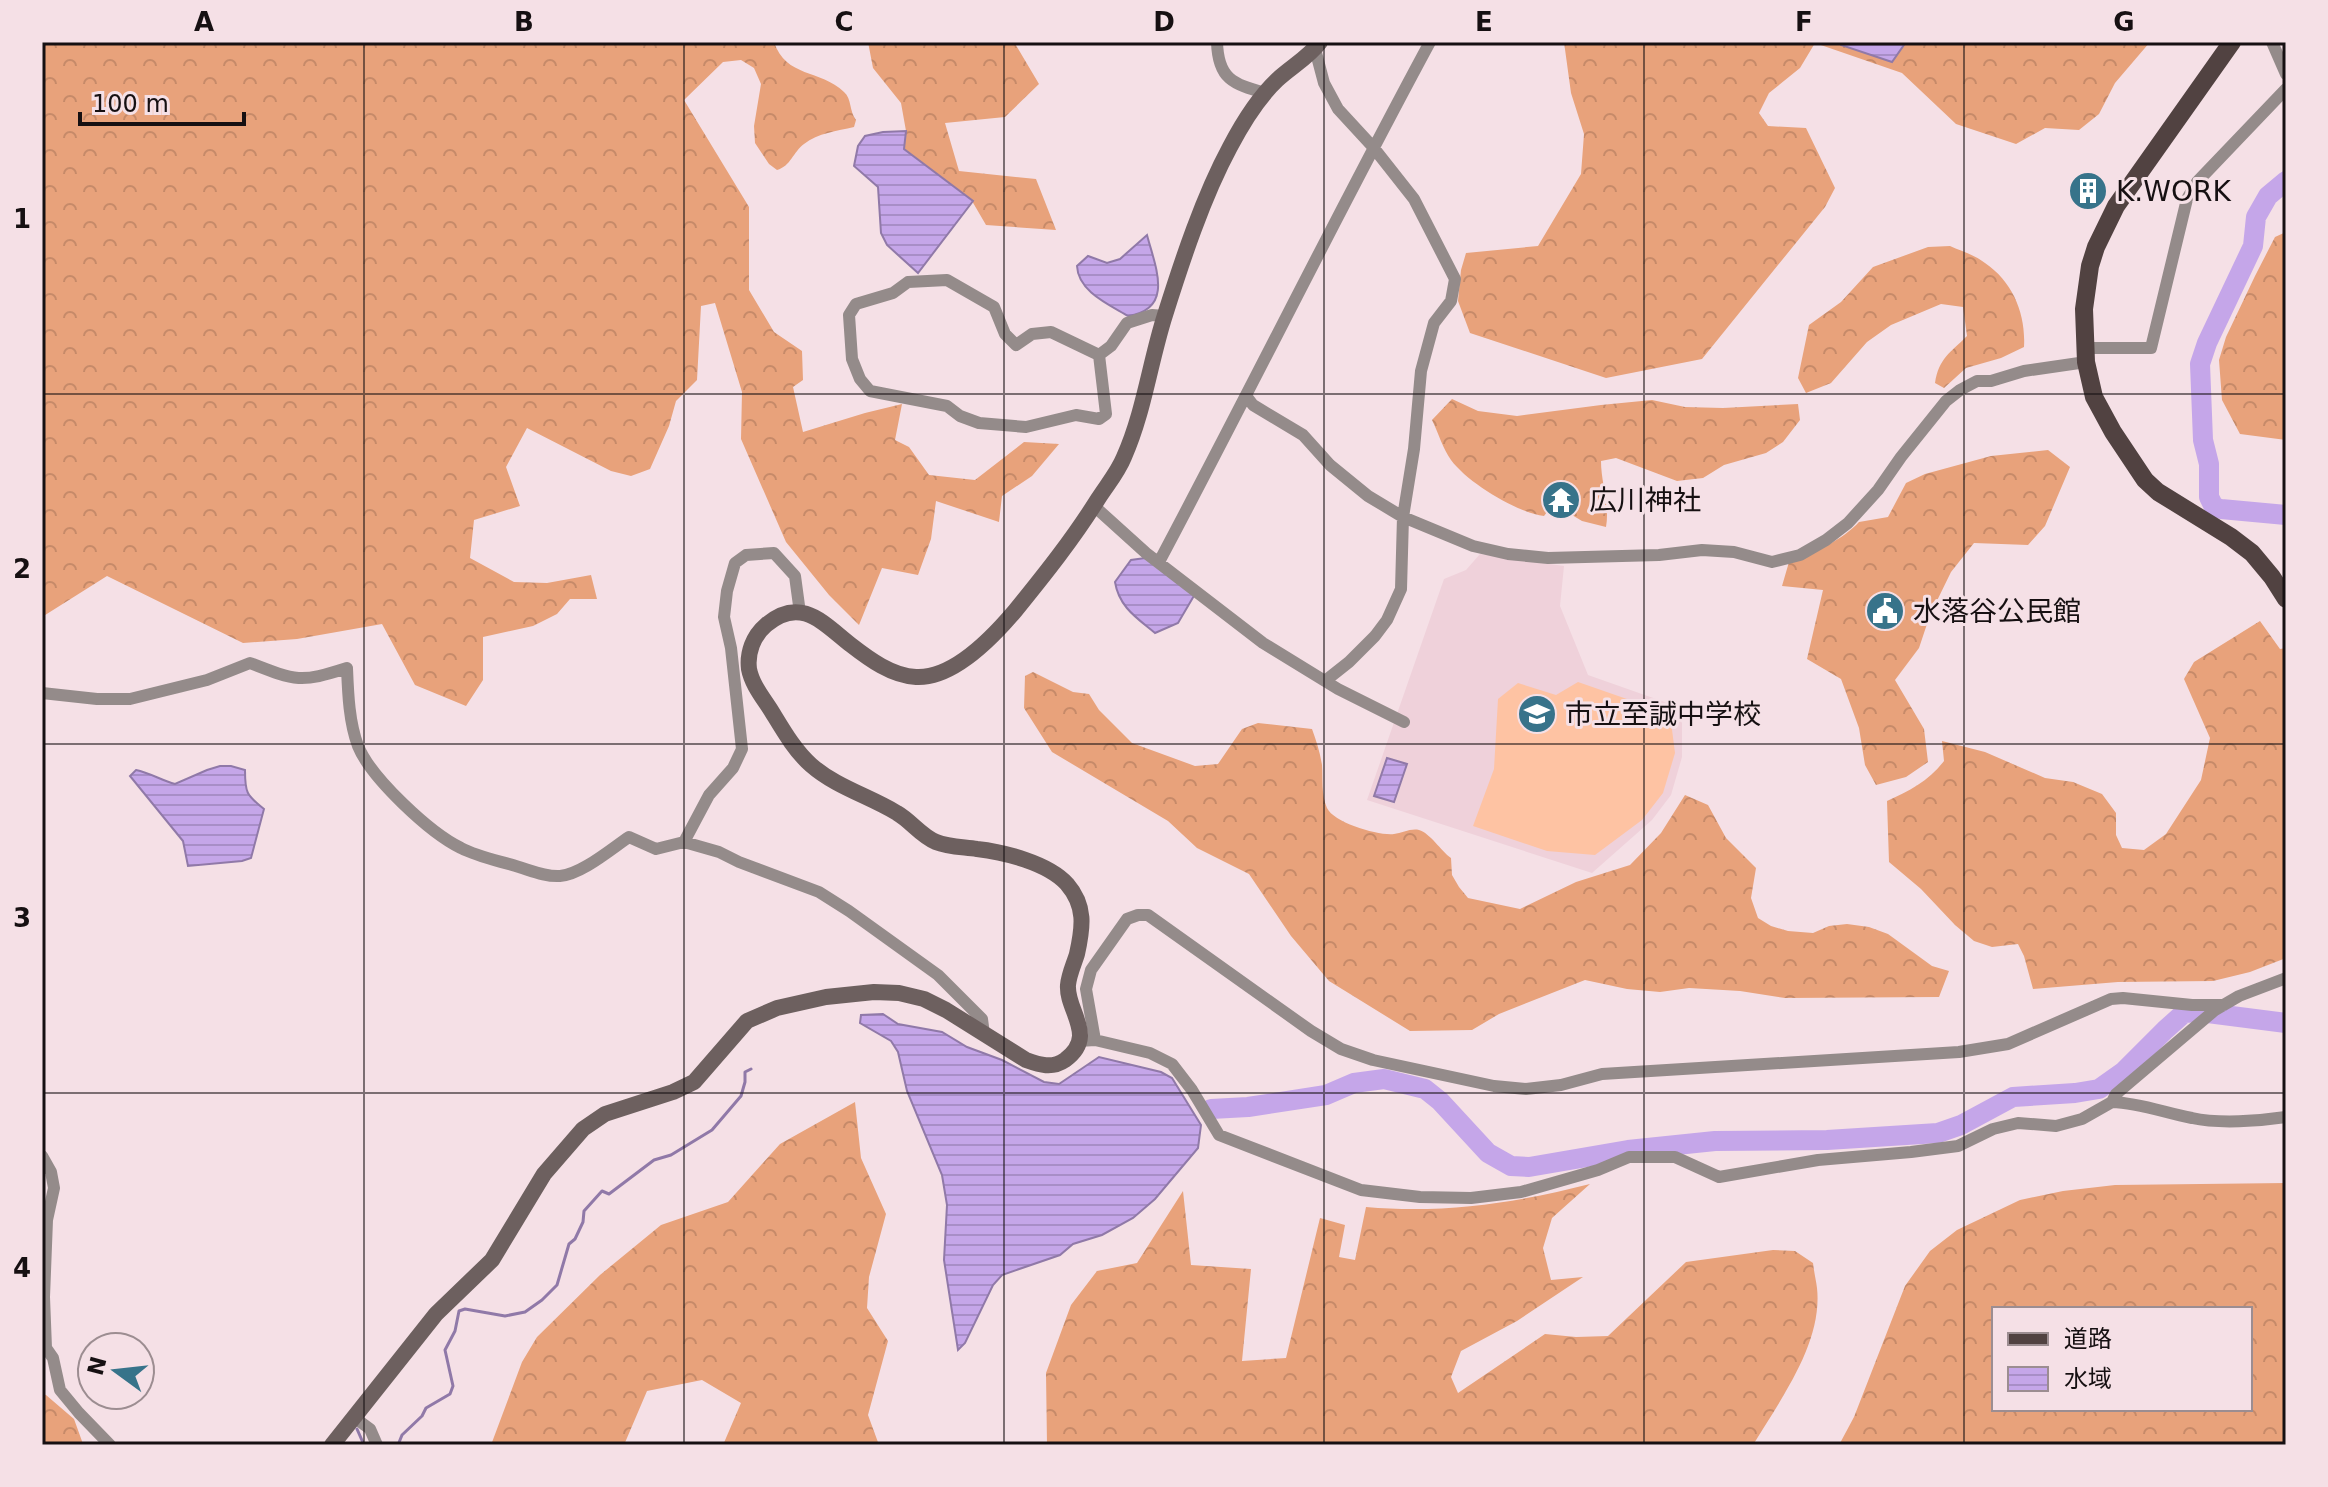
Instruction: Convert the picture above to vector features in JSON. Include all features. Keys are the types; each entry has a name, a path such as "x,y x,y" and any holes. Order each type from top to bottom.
{"main road":[{"path":"2232,42 2116,206 2105,227 2090,266 2084,309 2086,355 2094,397 2145,480 2158,492 2252,553 2286,599"},
{"path":"332,1445 436,1314 492,1260 544,1174 583,1129 605,1114 694,1082 747,1021 777,1008 826,997 899,993 924,999 946,1010 1026,1060 1041,1066 1055,1066 1087,1040 1067,989 1082,923 1080,904 1066,883 1052,871 1000,852 938,843 899,814 838,783 809,763 785,733 751,678 748,663 751,647 758,633 769,622 784,615 800,613 815,616 829,624 848,642 892,672 917,678 940,674 972,654 1004,624 1065,550 1123,460 1137,423 1165,316 1212,184 1230,146 1265,93 1318,45"}],"street":[{"path":"1217,42 1220,67 1228,78 1238,85 1265,93"},
{"path":"1159,562 1430,42"},
{"path":"2272,42 2286,74"},
{"path":"1318,45 1324,83 1338,109 1414,199 1455,279 1451,301 1434,323 1421,371 1414,449 1403,517 1401,589 1387,620 1362,650 1325,681"},
{"path":"1247,397 1253,405 1303,435 1330,465 1368,496 1403,517 1473,546 1526,557 1659,555 1702,550 1734,552 1772,562 1800,555 1848,523 1878,490 1946,401 1960,390 1977,381 1991,381 2086,355 2151,348 2187,199 2197,182 2286,89"},
{"path":"947,280 994,307 1005,334 1016,345 1032,334 1051,332 1099,355 1106,414 1099,419 1076,415 1026,427 979,423 960,416 947,406 870,391 860,379 852,359 849,315 856,304 893,293 908,282 947,280"},
{"path":"1099,355 1111,346 1127,323 1152,315 1165,316"},
{"path":"1094,506 1159,562 1263,643 1369,706 1404,722"},
{"path":"684,842 709,795 733,768 742,749 731,648 724,617 735,563 746,555 774,553 795,576 800,613"},
{"path":"731,648 751,647"},
{"path":"42,693 130,699 207,680 250,663 283,676 305,680 347,668 354,730 373,773 426,824 463,850 540,874 558,876 592,862 629,837 656,849 684,842 719,852 819,892 849,911 938,975 982,1019 984,1034"},
{"path":"2215,1011 2192,1005 2111,999 2008,1044 1959,1052 1602,1074 1561,1085 1526,1089 1494,1086 1373,1060 1341,1049 1148,915 1127,919 1091,970 1086,989 1087,1040 1150,1053 1172,1064 1219,1135 1361,1190 1420,1197 1471,1198 1521,1192 1598,1170 1629,1157 1675,1157 1719,1177 1818,1160 1958,1146 1993,1129 2018,1123 2056,1126 2082,1119 2112,1102 2133,1103 2195,1119 2224,1121 2286,1117"},
{"path":"2112,1102 2116,1094 2215,1011 2239,996 2286,978"},
{"path":"42,1156 51,1172 54,1188 47,1220 46,1348 53,1358 60,1390 110,1445"},
{"path":"355,1418 370,1429 377,1445"}],"shaded area":[{"name":"市立至誠中学校","path":"1480,554 1564,566 1560,606 1588,675 1673,705 1682,723 1682,757 1671,795 1652,820 1592,873 1367,800 1444,579 1466,570"},
{"path":"1578,682 1670,714 1675,753 1663,793 1642,820 1595,855 1547,851 1473,826 1494,769 1498,699 1518,683 1556,695"}],"green space":[{"path":"42,42 774,42 779,54 795,68 825,80 844,92 856,120 854,127 809,140 786,165 777,170 769,164 755,143 754,126 761,84 754,68 741,60 723,62 684,100 749,207 749,290 774,332 802,351 803,380 793,387 803,432 902,404 895,440 909,447 929,475 975,480 1024,442 1059,444 1032,476 1002,496 999,522 936,501 931,539 918,575 882,568 859,625 829,595 786,542 741,439 742,392 715,303 701,306 697,380 676,401 650,469 631,476 611,471 527,428 506,467 520,506 474,520 470,558 514,582 547,583 591,575 597,599 570,599 557,614 533,626 483,637 483,680 466,706 415,685 382,624 297,639 243,643 107,576 42,617"},
{"path":"868,42 1014,42 1039,84 1005,117 945,123 959,171 1036,179 1056,230 986,225 972,201 903,149 906,131 901,103 873,68"},
{"path":"1564,42 2150,42 2115,83 2099,114 2079,130 2045,128 2016,144 1956,124 1902,73 1815,43 1800,68 1769,93 1759,113 1768,126 1806,128 1835,188 1825,207 1702,359 1606,378 1470,333 1458,301 1466,253 1538,246 1581,174 1584,134 1571,93"},
{"path":"2286,232 2286,440 2240,434 2222,400 2219,360 2226,337 2275,237"},
{"path":"1950,246 1981,260 2010,289 2023,323 2024,347 2001,358 1966,368 1944,388 1935,383 1939,368 1946,356 1967,336 1963,307 1941,304 1891,325 1867,342 1831,383 1806,393 1798,378 1809,325 1841,302 1873,267 1928,247"},
{"path":"1452,399 1478,411 1517,416 1652,400 1685,407 1798,404 1800,420 1783,442 1766,453 1724,465 1703,478 1677,481 1616,458 1601,461 1606,527 1572,515 1577,498 1570,488 1558,485 1545,495 1550,508 1544,516 1507,503 1469,478 1448,456 1432,420"},
{"path":"2048,450 2070,467 2045,526 2028,545 1974,543 1951,572 1930,615 1919,648 1895,680 1924,729 1928,762 1906,777 1876,785 1865,765 1859,728 1841,679 1807,659 1823,590 1782,586 1789,562 1827,546 1859,522 1888,517 1906,483 1925,474 1991,456"},
{"path":"2260,621 2280,649 2286,648 2286,958 2250,972 2213,981 2118,982 2033,989 2018,944 1992,947 1974,941 1889,862 1887,801 1918,785 1938,768 1944,761 1942,741 1985,752 2045,778 2073,782 2102,794 2116,813 2116,835 2122,848 2144,850 2166,834 2201,780 2210,738 2184,679 2194,662"},
{"path":"1033,672 1073,692 1089,694 1099,710 1132,743 1195,766 1218,764 1242,729 1258,723 1312,729 1322,765 1324,797 1331,814 1378,833 1423,832 1451,858 1452,875 1468,898 1520,909 1576,882 1630,865 1661,833 1685,795 1708,805 1726,838 1756,868 1751,898 1758,918 1788,931 1813,933 1829,926 1847,924 1869,927 1888,934 1932,966 1949,971 1939,997 1785,998 1689,988 1660,992 1585,980 1499,1014 1472,1030 1410,1031 1329,981 1291,936 1249,874 1197,848 1168,821 1052,752 1024,708 1025,676"},
{"path":"855,1102 861,1158 886,1214 869,1277 867,1308 888,1341 868,1415 879,1445 723,1445 741,1403 702,1380 647,1391 624,1445 491,1445 522,1362 537,1337 600,1275 661,1225 728,1202 780,1144"},
{"path":"2286,1183 2286,1445 1839,1445 1854,1417 1905,1286 1930,1251 1957,1230 2020,1200 2115,1185"},
{"path":"1590,1184 1552,1218 1543,1248 1551,1280 1583,1277 1517,1321 1461,1351 1451,1377 1458,1393 1545,1334 1608,1336 1686,1262 1773,1250 1795,1251 1813,1263 1817,1309 1813,1329 1807,1350 1787,1390 1753,1445 1047,1445 1046,1373 1071,1305 1097,1271 1137,1263 1183,1191 1191,1265 1251,1269 1242,1361 1286,1358 1320,1218 1345,1225 1339,1257 1355,1260 1366,1207 1451,1208 1534,1197"},
{"path":"42,1394 74,1419 83,1444 42,1445"}],"water":[{"path":"1839,42 1906,42 1892,62"},
{"path":"906,131 904,149 973,201 918,273 887,245 881,233 878,187 854,166 858,146 865,136"},
{"path":"1147,235 1157,272 1157,295 1152,305 1143,312 1128,316 1088,290 1077,266 1088,256 1107,263 1120,259"},
{"path":"1145,558 1195,594 1178,623 1155,633 1125,605 1115,582 1131,560"},
{"path":"1387,758 1407,764 1394,802 1374,796"},
{"path":"220,766 245,770 248,792 264,809 251,858 188,866 183,841 130,776 136,770 175,784"},
{"path":"883,1014 898,1024 942,1032 967,1047 1002,1060 1044,1082 1059,1084 1099,1057 1161,1072 1172,1078 1201,1125 1198,1148 1155,1199 1133,1218 1102,1235 1073,1244 1060,1255 1002,1275 993,1285 965,1343 958,1350 944,1260 947,1205 942,1175 907,1091 898,1052 891,1041 860,1023 861,1015"}],"waterway":[{"path":"2286,181 2268,196 2256,217 2253,246 2200,364 2203,440 2209,464 2209,497 2214,507 2286,515"},
{"path":"1211,1109 1248,1107 1326,1095 1354,1083 1384,1079 1425,1089 1488,1153 1511,1166 1529,1167 1628,1150 1715,1141 1827,1140 1938,1133 1961,1125 2013,1097 2099,1089 2123,1072 2184,1013 2200,1012 2286,1023"},
{"path":"398,1445 402,1435 426,1408 450,1394 453,1386 445,1350 455,1331 459,1311 465,1309 505,1316 525,1312 542,1300 557,1285 569,1244 583,1222 584,1211 602,1191 609,1194 654,1160 671,1155 712,1130 741,1096 745,1072 751,1069"},
{"path":"357,1429 364,1445"}],"place":[{"name":"K.WORK","path":"2088,191"},
{"name":"広川神社","path":"1561,500"},
{"name":"水落谷公民館","path":"1885,611"},
{"name":"市立至誠中学校","path":"1537,714"}]}
